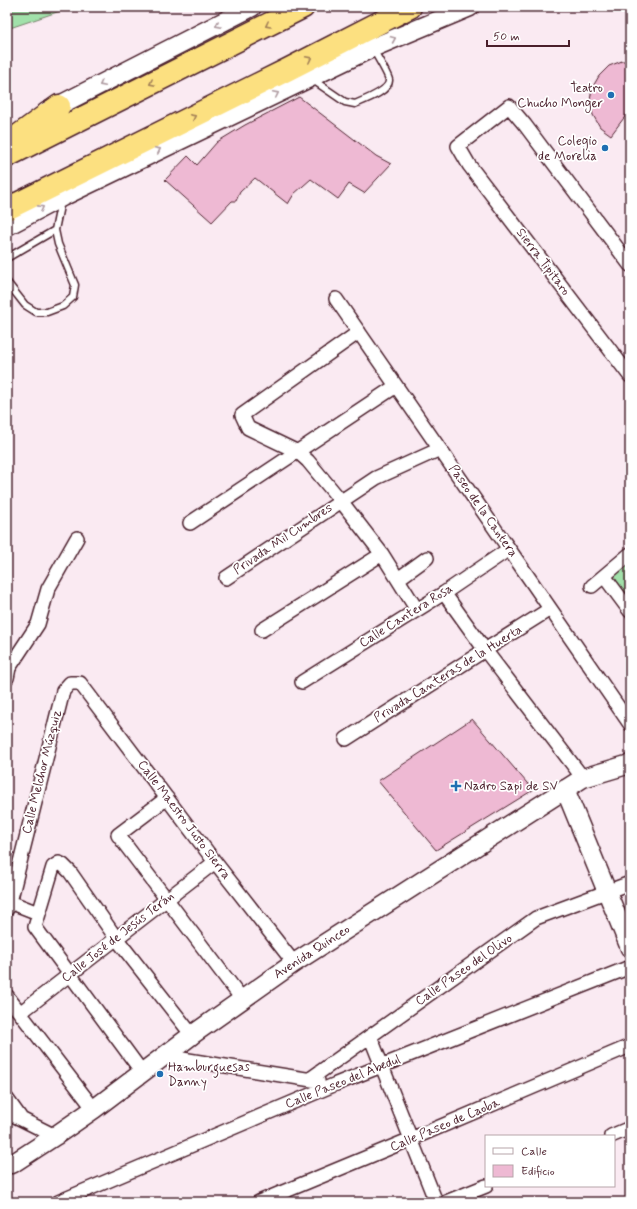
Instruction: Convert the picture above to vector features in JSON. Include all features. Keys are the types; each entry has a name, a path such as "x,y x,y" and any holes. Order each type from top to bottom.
{"highway":[{"path":"7,156 303,7"},
{"path":"7,209 289,69 410,7"},
{"path":"7,144 59,106"}],"street":[{"path":"7,133 252,7"},
{"path":"7,226 62,197 372,48 470,7"},
{"name":"Sierra Tipitaro","path":"630,265 525,125 509,106 458,146 468,165 630,376"},
{"name":"Paseo de la Cantera","path":"336,299 630,724"},
{"path":"359,332 242,416 248,428 298,452 308,461 382,554 417,610"},
{"path":"190,523 396,386"},
{"name":"Privada Mil Cumbres","path":"226,578 376,478 440,449"},
{"path":"7,678 9,668 38,624 48,589 77,538"},
{"name":"Calle Cantera Rosa","path":"302,682 444,593 509,549"},
{"path":"262,630 382,554"},
{"path":"592,586 630,554"},
{"path":"398,579 427,558"},
{"path":"604,576 630,611"},
{"path":"444,593 484,650 583,778"},
{"name":"Privada Canteras de la Huerta","path":"346,739 550,609"},
{"name":"Calle Maestro Justo Sierra","path":"70,683 80,683 294,963"},
{"name":"Calle Melchor Múzquiz","path":"8,906 63,691 70,683"},
{"name":"Avenida Quinceo","path":"7,1164 12,1164 94,1109 192,1035 294,963 565,789 583,778 630,764"},
{"path":"565,789 630,948"},
{"path":"167,798 118,835 168,899 242,999"},
{"name":"Calle José de Jesús Terán","path":"20,1013 216,862"},
{"path":"142,1072 35,927 53,867 59,863 70,872 116,938 192,1035"},
{"name":"Calle Paseo del Olivo","path":"310,1079 536,918 630,883"},
{"path":"8,906 38,913"},
{"name":"Calle Paseo del Abedul","path":"65,1201 336,1084 630,967"},
{"path":"7,996 94,1109"},
{"path":"370,1036 436,1202"},
{"name":"Calle Paseo de Caoba","path":"259,1202 630,1046"},
{"path":"164,1056 336,1084"},
{"path":"7,1099 21,1118"},
{"path":"7,1112 55,1136"},
{"path":"613,1135 630,1128"},
{"path":"446,1202 485,1186"}],"lane":[{"path":"310,78 345,102 355,104 388,86 389,79 372,48"},
{"path":"7,282 25,305 36,312 47,312 63,306 73,296 75,285 58,244 55,230 62,197"},
{"path":"7,258 55,230"}],"green space":[{"path":"7,7 72,7 7,29"},
{"path":"630,563 630,598 613,576"}],"building":[{"name":"Teatro Chucho Monger","path":"622,61 630,61 630,110 611,135 600,127 593,115 590,101 592,88 599,76 609,66"},
{"path":"299,97 376,156 391,164 364,193 349,184 338,199 311,179 294,194 288,204 255,178 240,192 236,201 232,201 212,222 165,180 188,156 197,165 217,142 245,125"},
{"name":"Nadro Sapi de SV","path":"472,719 533,790 436,850 378,781"}],"place":[{"name":"Teatro Chucho Monger","path":"611,95"},
{"name":"Colegio de Morelia","path":"605,148"},
{"name":"Nadro Sapi de SV","path":"456,786"},
{"name":"Hamburguesas Danny","path":"160,1074"}]}
